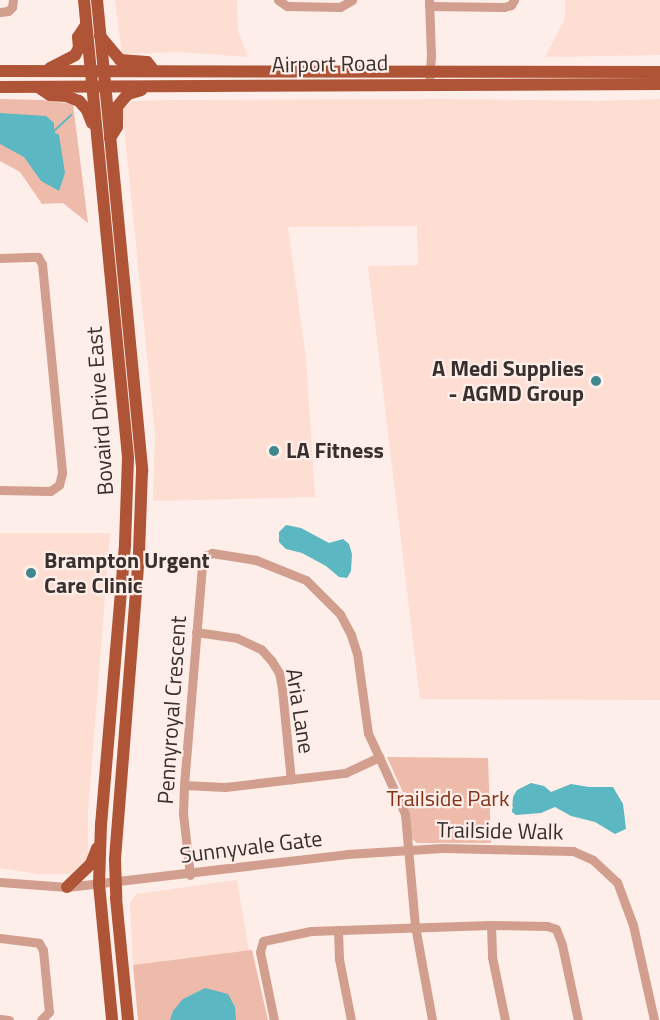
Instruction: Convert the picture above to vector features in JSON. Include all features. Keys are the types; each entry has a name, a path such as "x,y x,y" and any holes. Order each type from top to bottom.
{"main road":[{"path":"84,0 86,25 97,71"},
{"path":"97,0 99,36 97,71"},
{"path":"42,71 73,58 79,48 78,37 86,25"},
{"path":"99,36 120,60 147,62 154,71"},
{"name":"Airport Road","path":"0,71 154,71 660,84"},
{"name":"Bovaird Drive East","path":"97,71 127,436 128,484 99,884 112,1020"},
{"name":"Airport Road","path":"0,87 151,86 660,72"},
{"path":"38,87 50,95 73,97 84,105 103,139 117,127 117,107 121,100 128,94 151,86"},
{"name":"Bovaird Drive East","path":"103,139 142,455 139,554 119,797 116,883 128,1020"},
{"path":"125,545 139,554"},
{"path":"67,887 91,864 101,838"}],"street":[{"path":"0,12 8,11 12,7 13,0"},
{"path":"279,0 287,6 340,7 351,0"},
{"path":"429,78 429,3 504,7 511,5 514,0"},
{"path":"0,258 39,257 42,264 62,473 59,485 50,491 0,490"},
{"name":"Pennyroyal Crescent","path":"190,874 183,814 184,785 202,564 205,556 212,553 256,560 306,580 340,614 351,635 357,653 368,733 405,814 415,926 432,1020"},
{"name":"Aria Lane","path":"196,632 237,638 261,650 271,660 279,673 282,689 291,780"},
{"path":"184,785 225,787 345,773 380,757"},
{"name":"Trailside Walk","path":"408,850 452,848 573,851 593,860 617,882 626,901 654,1020"},
{"name":"Sunnyvale Gate","path":"0,882 67,887 347,854 408,850"},
{"path":"491,925 492,957 505,1020"},
{"path":"274,1020 260,952 263,941 338,930 491,925 547,926 556,929 562,945 578,1020"},
{"path":"338,930 339,959 351,1020"},
{"path":"0,938 39,943 43,950 49,1012 41,1020"},
{"path":"0,1019 9,1020"}],"shaded area":[{"path":"115,0 237,0 238,31 248,57 178,52 122,54"},
{"path":"565,0 660,0 660,55 545,57 565,19"},
{"path":"660,99 660,700 420,699 368,266 418,265 417,226 288,227 306,359 315,497 153,501 155,435 122,106 127,106 132,101 172,100 599,101"},
{"path":"0,533 110,533 88,811 88,858 70,874 39,874 0,868"},
{"path":"237,880 249,951 133,965 130,903 136,894"}],"green space":[{"path":"0,99 42,100 73,104 88,223 63,203 42,204 20,172 0,161"},
{"name":"Trailside Park","path":"387,757 488,758 491,843 417,843 412,839 405,797"},
{"path":"252,950 268,1020 138,1020 133,965"}],"water":[{"path":"0,113 46,116 54,123 54,132 59,135 65,173 59,191 41,181 24,157 0,144"},
{"path":"286,525 301,528 329,543 343,539 349,544 352,554 351,571 347,578 339,577 326,566 302,553 286,549 279,542 279,532"},
{"path":"531,783 544,786 551,792 571,784 613,787 623,804 626,829 615,834 595,822 571,816 555,807 541,813 516,815 512,812 513,797 517,790"},
{"path":"205,988 228,994 235,1007 236,1020 170,1020 173,1011 183,999"}],"waterway":[{"path":"52,133 71,115"}],"place":[{"name":"A Medi Supplies - AGMD Group","path":"596,381"},
{"name":"LA Fitness","path":"274,451"},
{"name":"Brampton Urgent Care Clinic","path":"31,573"}]}
